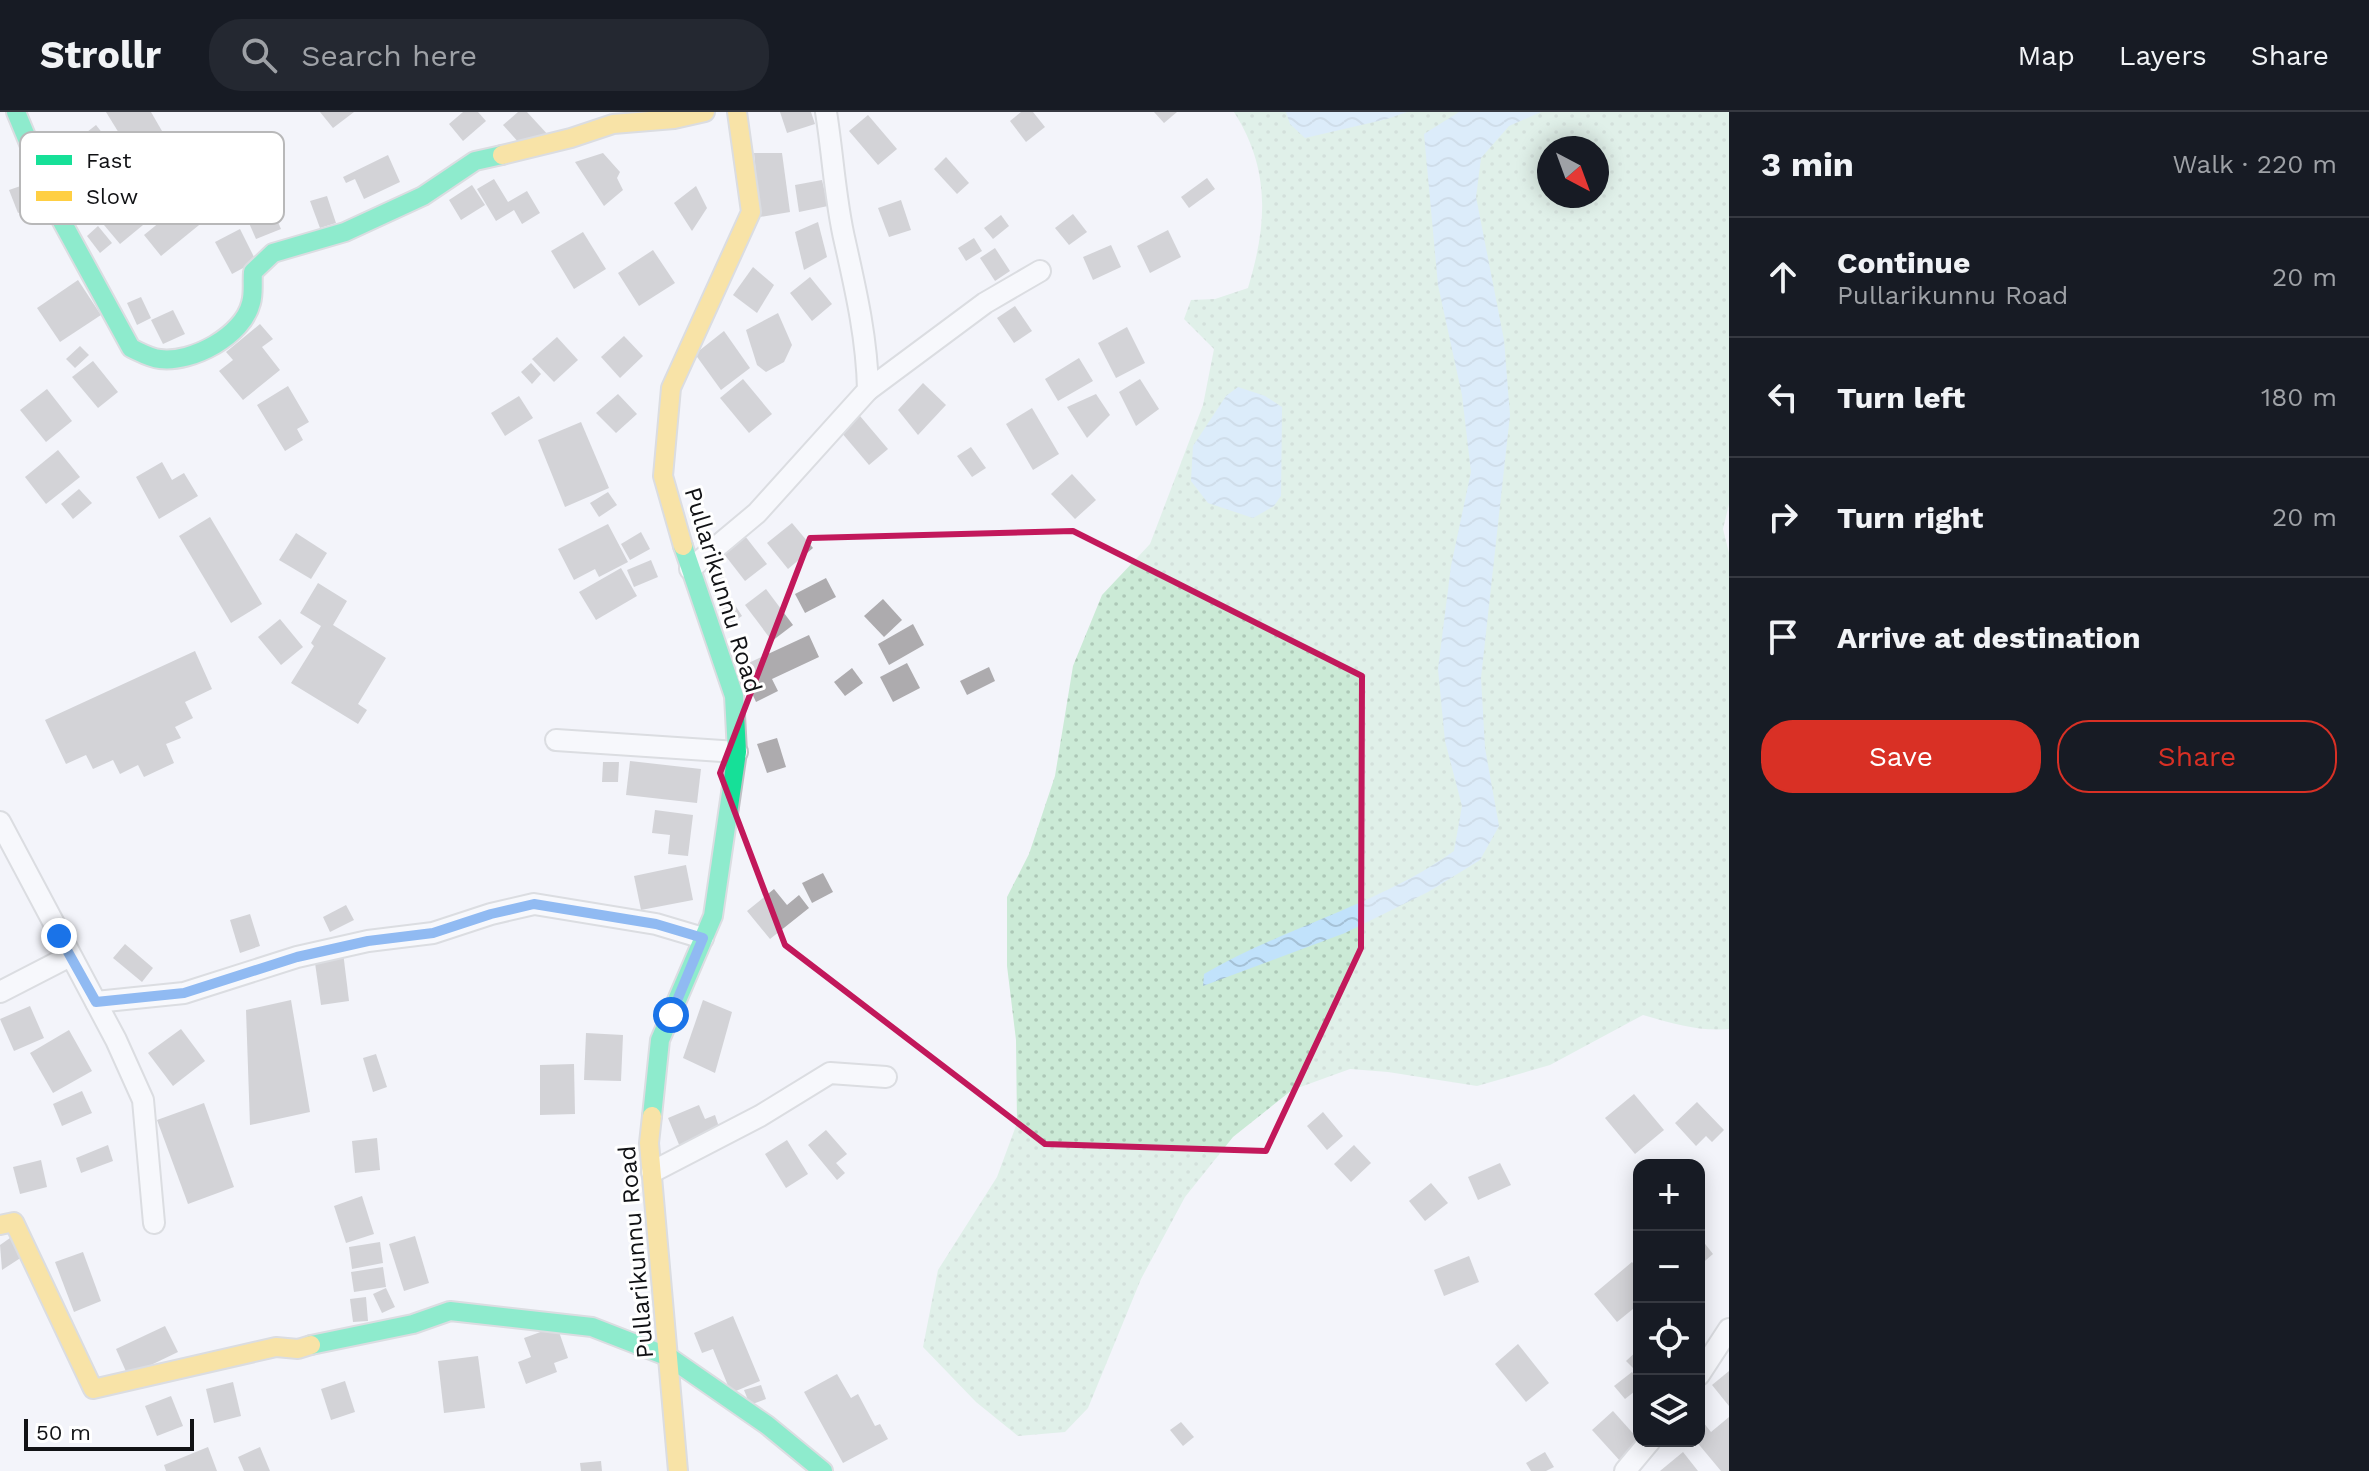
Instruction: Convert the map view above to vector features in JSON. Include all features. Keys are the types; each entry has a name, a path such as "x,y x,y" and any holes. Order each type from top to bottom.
{"street":[{"path":"16,112 24,132"},
{"path":"63,224 131,348 161,359 191,355 215,344 241,322 251,305 253,272 273,253 345,232 423,196 475,161 571,138 613,124 674,119 705,112"},
{"name":"Pullarikunnu Road","path":"678,1471 649,1143 660,1040 713,916 737,752 734,696 690,569 663,476 671,388 751,212 737,112"},
{"path":"826,112 844,240 862,318 868,390"},
{"path":"690,569 757,513 868,390 985,303 1040,271"},
{"path":"556,740 737,752"},
{"path":"0,822 96,1002 143,1100 154,1223"},
{"path":"96,1002 184,993 297,957 368,941 433,933 534,904 656,924 703,938"},
{"path":"0,992 70,956"},
{"path":"652,1172 760,1116 830,1073 886,1077"},
{"path":"0,1225 14,1222 93,1389 276,1347 298,1349 327,1340 413,1324 450,1311 592,1327 669,1357 767,1425 823,1471"},
{"path":"1705,1366 1729,1329"},
{"path":"1625,1471 1645,1447"}],"highlighted area":[{"path":"1073,531 1362,676 1361,948 1266,1151 1045,1144 785,945 720,773 810,538"}],"green space":[{"path":"1234,112 1729,112 1729,504 1723,529 1729,553 1729,1029 1696,1028 1643,1015 1550,1065 1477,1086 1350,1069 1292,1090 1233,1137 1185,1197 1141,1279 1088,1408 1065,1432 1018,1436 976,1402 923,1347 938,1270 997,1177 1017,1123 1016,1040 1007,966 1007,897 1029,854 1055,776 1073,666 1102,595 1150,544 1203,405 1214,349 1184,319 1191,300 1215,299 1248,288 1262,220 1260,177 1254,155"}],"water":[{"path":"1286,112 1407,112 1305,138 1290,124"},
{"path":"1459,112 1541,112 1509,126 1481,158 1476,197 1504,340 1510,415 1481,678 1485,748 1499,826 1480,860 1428,892 1345,933 1203,986 1204,974 1235,957 1395,886 1454,851 1462,806 1445,741 1438,669 1451,566 1471,472 1462,395 1438,285 1424,134"},
{"path":"1238,387 1265,396 1282,407 1281,496 1274,506 1253,518 1208,503 1191,481 1193,446 1226,396"}],"building":[{"path":"106,112 151,112 162,131 160,132 118,132"},
{"path":"320,112 354,112 333,128"},
{"path":"463,112 478,112 486,121 463,141 449,124"},
{"path":"518,112 527,112 550,137 520,144 503,125"},
{"path":"780,112 811,112 815,124 787,133"},
{"path":"1021,112 1033,112 1045,127 1026,142 1010,121"},
{"path":"1154,112 1177,112 1164,123"},
{"path":"868,115 897,149 878,165 849,131"},
{"path":"96,125 102,132 87,132"},
{"path":"603,153 620,172 617,178 623,190 604,206 575,162"},
{"path":"754,153 782,153 790,212 760,217"},
{"path":"388,155 400,182 364,199 355,179 346,183 343,177"},
{"path":"946,157 969,183 957,194 934,169"},
{"path":"1207,178 1215,189 1189,208 1181,197"},
{"path":"494,179 508,202 527,191 540,213 522,224 514,210 496,221 477,189"},
{"path":"822,180 828,206 799,212 795,185"},
{"path":"472,185 485,205 461,220 449,200"},
{"path":"20,186 20,212 18,213 9,190"},
{"path":"696,186 707,208 692,231 674,203"},
{"path":"327,196 336,223 320,228 310,201"},
{"path":"901,200 911,230 889,237 878,208"},
{"path":"1073,214 1087,232 1069,245 1055,228"},
{"path":"1001,215 1009,226 993,239 984,228"},
{"path":"818,222 827,257 804,270 795,232"},
{"path":"105,224 144,224 120,244"},
{"path":"158,224 200,224 161,256 144,235"},
{"path":"249,224 279,224 281,229 256,239"},
{"path":"98,226 112,243 100,253 87,236"},
{"path":"240,229 256,261 232,274 215,242"},
{"path":"1168,230 1181,257 1150,273 1137,246"},
{"path":"583,232 606,269 574,289 551,251"},
{"path":"974,238 982,251 966,261 958,248"},
{"path":"1111,245 1121,267 1093,280 1083,257"},
{"path":"995,248 1010,271 995,281 980,258"},
{"path":"653,250 675,283 639,306 618,273"},
{"path":"753,267 774,285 757,313 733,295"},
{"path":"810,277 832,304 812,321 790,293"},
{"path":"78,280 101,315 60,342 37,308"},
{"path":"141,297 151,318 137,325 127,303"},
{"path":"1015,306 1032,331 1014,343 997,318"},
{"path":"173,310 185,334 163,344 151,320"},
{"path":"778,313 792,345 784,362 766,372 757,365 746,330"},
{"path":"260,324 273,339 262,347 280,370 243,400 219,371 233,360 226,352"},
{"path":"1127,327 1145,363 1116,378 1098,343"},
{"path":"724,331 750,368 721,390 695,354"},
{"path":"624,336 643,356 620,378 601,357"},
{"path":"557,337 578,360 554,382 532,359"},
{"path":"80,346 89,355 75,368 66,359"},
{"path":"1079,358 1093,381 1058,401 1045,379"},
{"path":"93,361 118,392 98,408 72,377"},
{"path":"531,363 541,374 532,384 521,372"},
{"path":"743,379 772,414 749,433 720,398"},
{"path":"1140,379 1159,409 1136,426 1119,392"},
{"path":"923,383 946,405 918,435 898,410"},
{"path":"288,386 309,422 297,429 303,440 285,451 257,405"},
{"path":"47,389 72,421 46,442 20,410"},
{"path":"618,394 637,414 616,433 596,413"},
{"path":"1096,394 1110,415 1087,438 1067,407"},
{"path":"519,396 533,418 505,436 491,413"},
{"path":"1032,408 1059,454 1033,470 1006,424"},
{"path":"860,416 888,449 869,465 841,432"},
{"path":"581,422 609,488 565,507 538,440"},
{"path":"971,447 986,468 972,477 957,456"},
{"path":"58,450 80,477 46,504 25,477"},
{"path":"162,462 172,480 184,473 198,496 159,519 136,477"},
{"path":"1072,474 1096,500 1075,519 1051,494"},
{"path":"79,489 92,503 73,519 61,504"},
{"path":"608,492 617,505 599,517 590,503"},
{"path":"210,517 262,604 231,623 179,536"},
{"path":"792,523 813,548 788,569 767,543"},
{"path":"608,524 628,562 599,577 595,569 574,580 558,549"},
{"path":"641,532 650,549 630,560 621,544"},
{"path":"296,533 327,553 311,579 279,560"},
{"path":"745,536 767,564 745,581 724,554"},
{"path":"718,559 724,579 711,582 705,563"},
{"path":"651,560 658,577 634,587 627,570"},
{"path":"621,568 637,596 596,620 579,592"},
{"path":"826,578 836,597 805,613 795,594"},
{"path":"318,583 347,601 333,625 386,658 358,704 367,710 358,724 291,683 314,646 311,643 321,626 300,613"},
{"path":"766,589 793,625 772,641 745,605"},
{"path":"883,599 902,620 884,637 864,616"},
{"path":"733,602 742,616 731,623 722,609"},
{"path":"280,619 303,647 281,665 258,637"},
{"path":"913,624 924,645 889,665 878,644"},
{"path":"809,635 819,657 772,679 778,691 756,702 740,667"},
{"path":"195,651 212,689 185,702 193,718 175,727 181,738 166,744 174,763 144,777 138,765 120,774 113,760 93,769 86,755 66,764 45,720"},
{"path":"907,663 920,688 893,702 880,677"},
{"path":"989,667 995,681 967,695 960,681"},
{"path":"852,668 863,683 845,696 834,682"},
{"path":"777,738 786,767 767,773 757,744"},
{"path":"630,761 701,769 697,803 626,795"},
{"path":"603,762 619,762 618,782 602,782"},
{"path":"655,810 693,815 688,856 668,854 670,835 652,833"},
{"path":"686,865 693,900 641,910 634,876"},
{"path":"823,873 833,892 812,903 802,883"},
{"path":"774,889 787,905 799,895 809,908 770,939 747,911"},
{"path":"346,905 354,920 330,932 323,917"},
{"path":"250,914 260,946 240,953 230,920"},
{"path":"125,944 153,968 142,982 113,958"},
{"path":"343,952 349,1001 321,1005 314,956"},
{"path":"291,1000 310,1112 250,1125 246,1010"},
{"path":"703,1000 732,1012 715,1073 683,1058"},
{"path":"30,1006 44,1038 14,1051 0,1019"},
{"path":"181,1029 205,1061 173,1086 148,1053"},
{"path":"69,1030 92,1071 53,1093 30,1053"},
{"path":"586,1033 623,1035 621,1081 584,1080"},
{"path":"376,1054 387,1087 373,1092 363,1058"},
{"path":"574,1064 575,1114 540,1115 540,1065"},
{"path":"82,1091 92,1113 62,1126 53,1104"},
{"path":"1634,1094 1664,1130 1635,1154 1605,1118"},
{"path":"1697,1102 1724,1130 1712,1142 1706,1136 1696,1146 1675,1123"},
{"path":"204,1103 234,1187 188,1204 157,1120"},
{"path":"699,1105 705,1119 715,1115 720,1130 680,1147 668,1118"},
{"path":"1323,1112 1343,1136 1327,1150 1307,1126"},
{"path":"826,1130 847,1154 836,1163 845,1173 837,1180 808,1145"},
{"path":"377,1138 380,1170 355,1173 352,1141"},
{"path":"787,1140 808,1174 786,1188 765,1154"},
{"path":"108,1145 113,1161 81,1173 76,1158"},
{"path":"1354,1145 1371,1163 1351,1182 1334,1164"},
{"path":"41,1160 47,1187 20,1194 13,1167"},
{"path":"1500,1163 1511,1185 1478,1200 1468,1177"},
{"path":"1431,1183 1448,1203 1425,1221 1409,1201"},
{"path":"362,1196 374,1234 346,1243 334,1206"},
{"path":"415,1236 429,1283 404,1291 389,1244"},
{"path":"10,1238 22,1257 2,1270 0,1245"},
{"path":"380,1242 383,1263 352,1269 349,1247"},
{"path":"1705,1244 1713,1254 1705,1261"},
{"path":"83,1252 101,1301 74,1312 55,1262"},
{"path":"1469,1256 1479,1282 1444,1296 1434,1270"},
{"path":"1632,1262 1633,1309 1617,1322 1594,1294"},
{"path":"383,1267 386,1287 354,1292 351,1272"},
{"path":"386,1288 395,1307 382,1313 373,1294"},
{"path":"366,1297 368,1321 353,1322 350,1299"},
{"path":"733,1316 760,1381 731,1393 713,1349 702,1353 694,1333"},
{"path":"165,1326 178,1352 128,1376 116,1349"},
{"path":"557,1326 568,1358 554,1363 557,1372 526,1384 518,1362 531,1357 524,1338"},
{"path":"1518,1344 1549,1383 1526,1402 1495,1364"},
{"path":"1633,1355 1633,1368 1626,1361"},
{"path":"478,1356 485,1408 444,1413 438,1361"},
{"path":"1729,1371 1729,1406 1712,1385"},
{"path":"1633,1373 1633,1393 1625,1399 1614,1386"},
{"path":"837,1374 851,1398 858,1394 875,1426 880,1424 888,1439 843,1463 804,1392"},
{"path":"345,1381 355,1412 331,1420 321,1389"},
{"path":"233,1382 241,1416 214,1423 206,1389"},
{"path":"761,1385 766,1399 750,1405 744,1390"},
{"path":"171,1396 183,1426 157,1436 145,1406"},
{"path":"1613,1411 1633,1433 1633,1447 1621,1462 1592,1430"},
{"path":"1729,1417 1729,1471 1721,1471 1701,1447 1705,1447 1705,1424 1711,1432"},
{"path":"1181,1422 1194,1437 1183,1446 1170,1430"},
{"path":"208,1447 217,1471 166,1471 164,1465"},
{"path":"260,1447 270,1471 244,1471 238,1457"},
{"path":"1545,1452 1554,1467 1546,1471 1531,1471 1526,1463"},
{"path":"1683,1452 1698,1471 1660,1471"},
{"path":"601,1461 602,1471 581,1471 580,1463"}],"traffic: fast":[{"path":"16,112 24,132"},
{"path":"63,224 131,348 160,359 187,357 214,345 238,326 251,303 253,272 273,253 345,232 423,196 475,161 502,155"},
{"path":"652,1116 660,1040 713,916 737,752 734,696 683,546"},
{"path":"311,1345 413,1324 450,1311 592,1327 669,1357 767,1425 823,1471"}],"traffic: slow":[{"path":"502,155 613,124 674,119 705,112"},
{"path":"683,546 663,476 671,388 751,212 737,112"},
{"path":"652,1116 649,1143 678,1471"},
{"path":"0,1225 14,1222 93,1389 276,1347 298,1349 311,1345"}],"route":[{"path":"59,936 96,1002 184,993 297,957 368,941 433,933 534,904 656,924 703,938 671,1015"}]}
